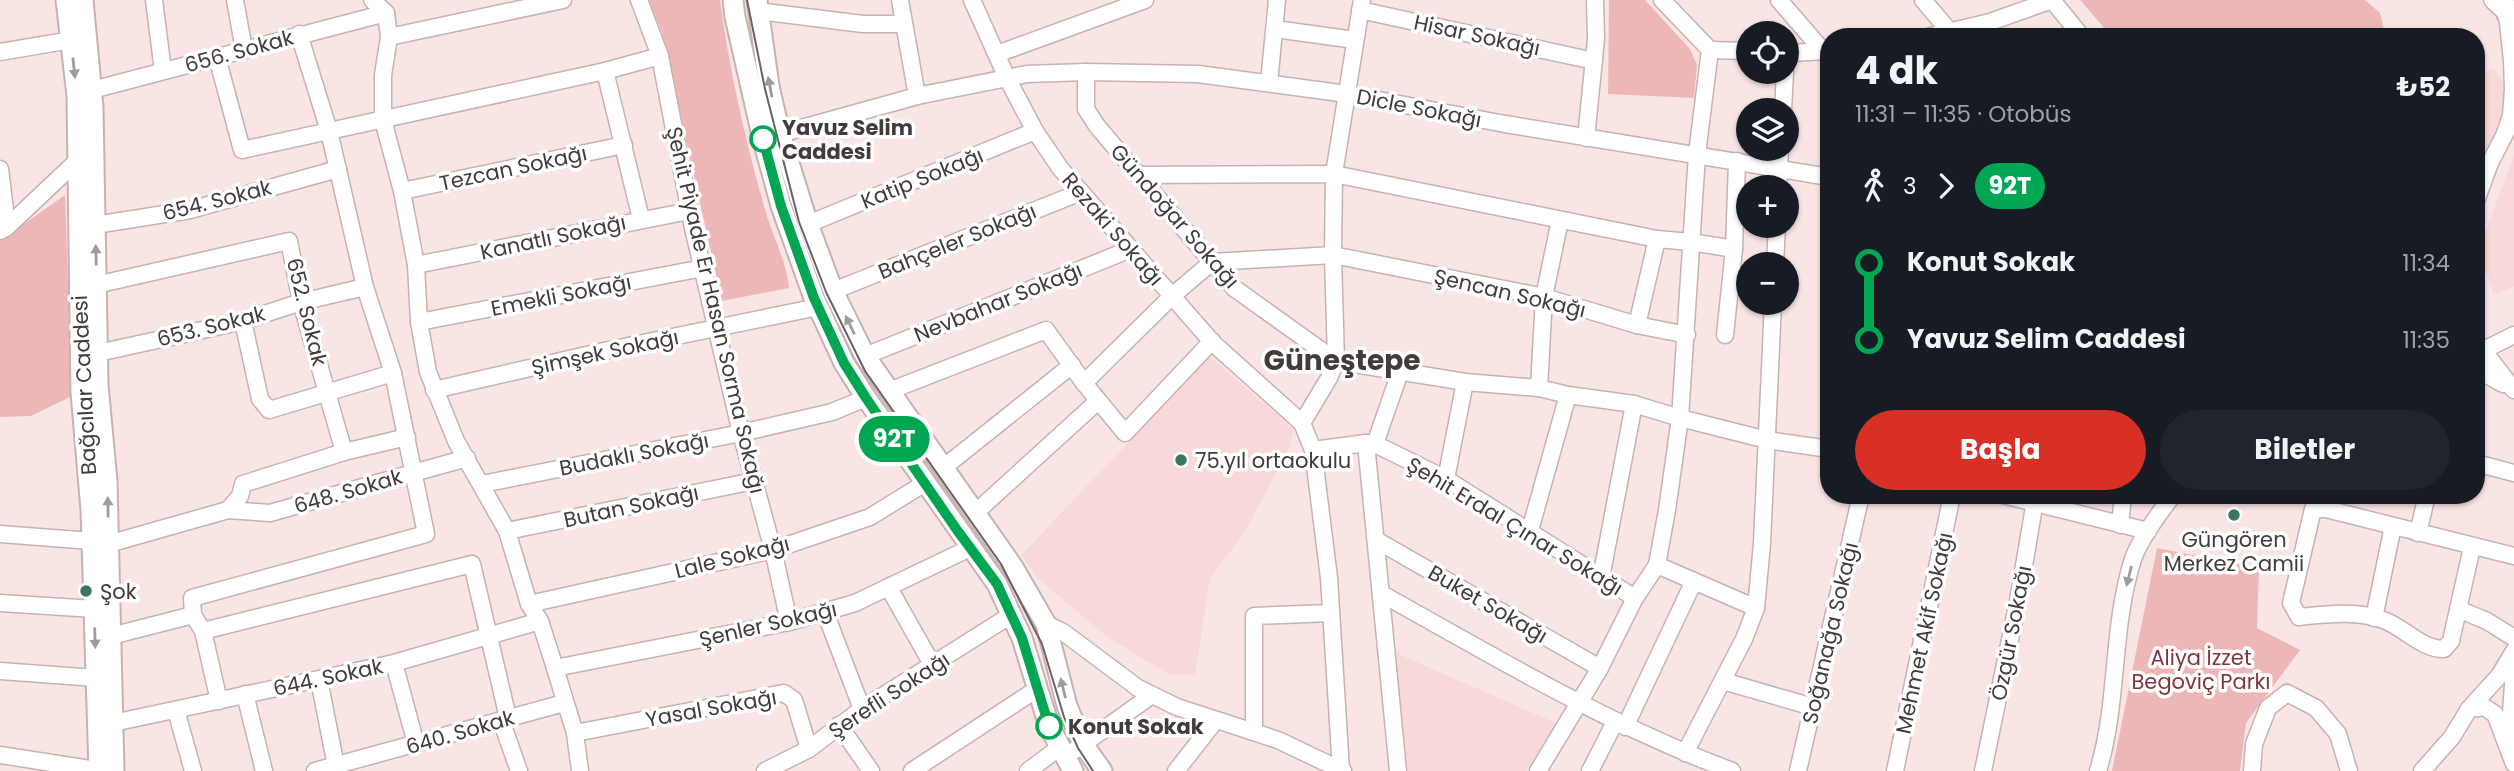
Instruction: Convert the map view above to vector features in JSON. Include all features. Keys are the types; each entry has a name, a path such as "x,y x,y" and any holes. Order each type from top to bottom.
{"main road":[{"name":"Bağcılar Caddesi","path":"66,0 77,96 81,392 111,636 114,771"},
{"name":"Bağcılar Caddesi","path":"83,0 92,90 98,385 107,481 94,608 100,771"},
{"path":"733,0 752,92 781,206 818,307 844,363 866,398 997,584 1022,638 1049,726 1066,758"},
{"path":"757,5 769,86 780,134 808,224 833,290 865,356 1013,567 1046,624 1067,706 1083,744 1101,771"}],"street":[{"path":"154,0 163,71"},
{"path":"235,0 244,50"},
{"path":"372,0 386,13 389,37 383,75 383,120 416,265 419,322 428,372 456,441 508,531 529,604 540,621 575,733 579,771"},
{"path":"389,37 563,0"},
{"name":"Şehit Piyade Er Hasan Sorma Sokağı","path":"639,0 660,56 689,211 789,622"},
{"path":"900,0 917,96"},
{"name":"Rezaki Sokağı","path":"972,0 1007,78 1035,131 1060,168 1212,341 1302,423 1313,450 1331,613 1342,771"},
{"path":"997,54 1145,0"},
{"path":"1269,83 1278,0"},
{"path":"1586,138 1594,61 1595,0"},
{"path":"1662,0 1710,50 1736,51"},
{"path":"1779,0 1820,44"},
{"path":"1923,0 1947,28"},
{"path":"1993,28 2052,0 2075,28"},
{"path":"2492,0 2508,13 2514,89 2511,116 2505,133"},
{"path":"757,5 863,23 904,23"},
{"path":"1302,423 1329,379 1336,361 1334,174 1361,5"},
{"name":"Hisar Sokağı","path":"1361,5 1594,61"},
{"name":"656. Sokak","path":"92,90 386,13"},
{"path":"1275,29 1356,40"},
{"path":"219,701 202,631 193,615 192,598 426,534 393,373 365,287 329,131 299,34"},
{"path":"0,52 71,40"},
{"path":"1538,771 1600,668 1635,598 1657,565 1680,418 1697,154 1710,50"},
{"path":"1799,52 1820,51"},
{"path":"217,57 242,150 605,71 660,56"},
{"path":"605,71 641,219"},
{"name":"Gündoğar Sokağı","path":"1086,72 1086,109 1097,126 1234,288 1336,361"},
{"name":"Dicle Sokağı","path":"780,134 917,96 1027,74 1198,74 1347,94 1586,138 1820,175"},
{"path":"2485,177 2514,116"},
{"name":"Katip Sokağı","path":"808,224 1035,131"},
{"name":"Tezcan Sokağı","path":"401,191 624,145"},
{"path":"4,229 78,160"},
{"path":"1779,161 1779,175"},
{"path":"1725,335 1734,249 1737,162"},
{"path":"0,169 4,229"},
{"name":"654. Sokak","path":"95,225 190,210 338,169"},
{"path":"1138,174 1334,174 1657,239 1734,249"},
{"name":"Bahçeler Sokağı","path":"833,290 1081,192"},
{"name":"Kanatlı Sokağı","path":"416,265 689,211"},
{"path":"1539,388 1544,298 1560,220"},
{"path":"1637,325 1657,239"},
{"name":"652. Sokak","path":"96,285 289,241 301,302 344,452"},
{"name":"Nevbahar Sokağı","path":"865,356 1131,249"},
{"name":"Şencan Sokağı","path":"1212,262 1333,255 1544,298 1637,325 1687,335"},
{"path":"1084,383 1172,296 1212,262"},
{"name":"Emekli Sokağı","path":"419,322 702,268"},
{"name":"653. Sokak","path":"98,353 243,321 301,302 365,287"},
{"name":"Şimşek Sokağı","path":"434,390 604,351 818,307"},
{"path":"1685,753 1744,639 1756,608 1772,315"},
{"path":"243,321 260,399 269,410 393,373"},
{"path":"889,391 1045,330 1125,433 1212,341"},
{"path":"2485,344 2514,335"},
{"path":"2485,354 2514,390"},
{"path":"1336,361 1465,382 1539,388 1634,404 1767,440 1820,448"},
{"path":"943,468 1072,365"},
{"path":"1398,771 1376,540 1370,444 1400,372"},
{"path":"2485,374 2514,390"},
{"path":"1446,480 1465,382"},
{"path":"1529,534 1568,395"},
{"name":"Budaklı Sokağı","path":"482,484 741,433 832,412 866,398"},
{"path":"975,513 1098,401"},
{"path":"1601,578 1634,404"},
{"path":"228,510 240,496 243,484 344,452 407,437"},
{"path":"1313,450 1370,444"},
{"name":"Şehit Erdal Çınar Sokağı","path":"1370,444 1446,480 1635,598"},
{"name":"648. Sokak","path":"100,542 228,510 270,513 467,458"},
{"path":"2485,465 2514,472"},
{"name":"Butan Sokağı","path":"508,531 754,481"},
{"name":"Lale Sokağı","path":"529,604 773,550 870,517 925,483"},
{"name":"Soğanağa Sokağı","path":"1798,771 1859,504"},
{"name":"Mehmet Akif Sokağı","path":"1895,771 1950,504"},
{"name":"Özgür Sokağı","path":"1983,771 2018,601 2034,504"},
{"path":"2049,504 2148,531"},
{"path":"2120,525 2122,504"},
{"path":"2098,771 2113,698 2122,604 2134,556 2167,504"},
{"path":"2309,504 2313,509"},
{"path":"2418,533 2425,504"},
{"path":"2313,509 2326,509 2514,556"},
{"path":"2313,509 2291,603 2299,617 2345,613 2385,620 2433,649 2444,649 2451,641 2472,547"},
{"path":"2374,618 2393,526"},
{"path":"0,534 100,542"},
{"name":"Buket Sokağı","path":"1376,540 1600,668"},
{"name":"Şenler Sokağı","path":"555,668 789,622 825,612 855,603 889,588 970,548"},
{"path":"202,631 472,564 490,636 505,719 519,771"},
{"path":"1657,565 1756,608"},
{"path":"1590,771 1620,724 1694,582"},
{"path":"889,588 933,666"},
{"path":"1381,594 1578,704 1685,753 1732,771"},
{"path":"0,603 94,608"},
{"path":"2458,609 2487,621 2514,638"},
{"path":"825,612 862,709"},
{"path":"1254,732 1254,616 1331,613"},
{"path":"111,636 193,615"},
{"name":"Şerefli Sokağı","path":"765,771 809,750 862,709 1011,615"},
{"name":"644. Sokak","path":"113,723 394,663 540,621"},
{"path":"1046,624 1063,632 1138,688 1152,695 1177,707 1278,740 1322,767 1342,771"},
{"path":"2422,771 2452,737 2469,709 2499,676 2514,651"},
{"path":"394,663 416,744"},
{"path":"2514,670 2514,764"},
{"path":"0,671 96,678"},
{"path":"319,680 337,769"},
{"path":"1723,681 1813,707"},
{"path":"912,771 1037,689"},
{"name":"Yasal Sokağı","path":"575,733 784,693 794,700 809,750"},
{"path":"2252,771 2254,744 2268,708 2287,693 2316,708 2338,734 2349,771"},
{"path":"245,695 264,771"},
{"path":"1028,771 1066,758 1152,695"},
{"name":"640. Sokak","path":"315,771 337,769 564,703"},
{"path":"2469,709 2484,707 2495,714 2512,748"},
{"path":"176,710 193,771"},
{"path":"1176,771 1216,720"},
{"path":"839,725 871,771"},
{"path":"0,755 100,771"}],"shaded area":[{"path":"2494,69 2511,92 2485,160 2485,72"},
{"path":"2514,155 2514,287 2494,295 2485,268 2485,234"},
{"path":"1210,357 1294,429 1288,451 1243,535 1210,578 1195,675 1170,675 1107,637 1036,577 1021,555"},
{"path":"1394,652 1558,724 1526,771 1408,771"}],"green space":[{"path":"649,0 720,0 744,130 789,288 722,301 662,33"},
{"path":"1609,0 1645,0 1690,49 1697,65 1694,98 1608,94"},
{"path":"2080,0 2365,0 2380,13 2384,28 2104,28"},
{"path":"65,195 72,396 31,416 0,417 0,241"},
{"name":"Aliya İzzet Begoviç Parkı","path":"2157,548 2259,568 2257,628 2300,650 2246,723 2240,771 2112,771"}],"tram line":[{"path":"747,0 765,89 799,222 826,292 865,371 1001,564 1042,644 1064,717 1078,748 1093,771"}],"bus line":[{"name":"92T","path":"763,139 781,206 814,298 844,363 957,530 997,584 1022,638 1049,726"}],"place":[{"name":"Yavuz Selim Caddesi","path":"763,139"},
{"name":"75.yıl ortaokulu","path":"1181,460"},
{"name":"Güngören Merkez Camii","path":"2234,515"},
{"name":"Şok","path":"86,591"},
{"name":"Konut Sokak","path":"1049,726"}],"district":[{"name":"Güneştepe","path":"1342,360"}]}
